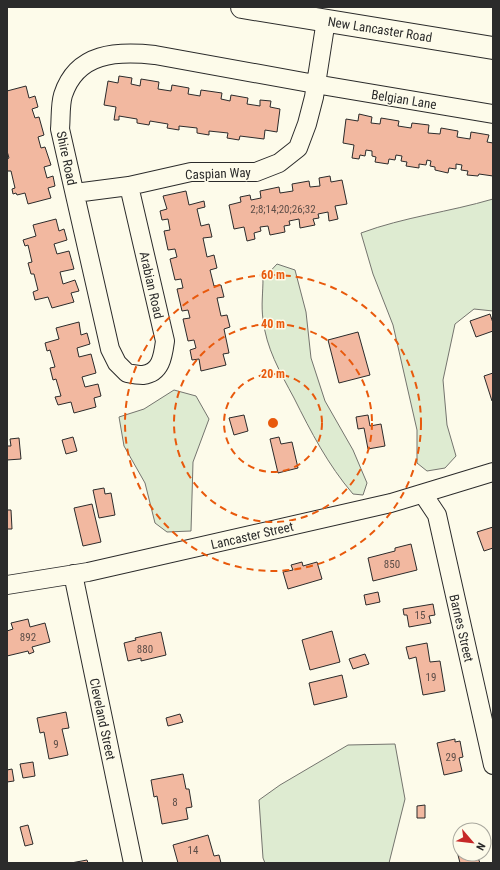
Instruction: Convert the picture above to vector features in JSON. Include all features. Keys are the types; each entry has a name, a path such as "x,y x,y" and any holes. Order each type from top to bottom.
{"main road":[{"name":"New Lancaster Road","path":"242,7 298,11 326,20 493,48"}],"street":[{"name":"Caspian Way","path":"75,193 129,186 191,172 256,172 279,164 298,148 307,124 314,97 326,20"},
{"name":"Shire Road","path":"144,375 127,373 117,363 110,349 60,129 62,96 71,78 90,61 106,55 133,53 155,55 316,84"},
{"name":"Belgian Lane","path":"316,84 493,114"},
{"name":"Arabian Road","path":"129,186 165,341 163,359 154,371 144,375"},
{"name":"Lancaster Street","path":"7,586 73,574 391,503 493,472"},
{"name":"Barnes Street","path":"423,494 436,515 488,722 493,765"},
{"name":"Cleveland Street","path":"73,574 133,863"}],"green space":[{"path":"493,199 493,311 474,309 455,324 443,380 447,425 456,456 445,468 427,471 417,463 417,430 393,325 373,274 361,233 377,227"},
{"path":"277,264 295,270 306,312 311,358 325,401 353,450 367,483 363,495 353,494 320,448 270,350 262,314 263,279"},
{"path":"174,390 196,396 209,419 193,462 191,531 167,532 155,523 145,483 124,446 119,417 144,409"},
{"path":"395,744 405,799 389,863 265,863 263,858 259,800 280,785 348,745"}],"building":[{"path":"119,76 132,78 131,84 140,86 141,79 159,82 158,89 171,91 172,85 189,88 188,94 200,96 201,90 222,93 221,99 230,101 231,95 248,98 247,104 260,106 260,100 271,101 270,107 280,109 277,132 265,130 264,139 240,136 239,140 227,138 228,133 209,131 209,135 197,133 197,128 179,126 179,130 167,128 168,124 150,121 149,125 137,123 137,119 119,116 119,120 114,120 116,107 104,105 108,81 118,83"},
{"path":"26,86 29,98 35,96 38,107 32,109 35,118 39,117 44,135 38,137 41,148 45,147 51,165 44,167 47,178 53,176 55,186 48,188 51,198 28,204 25,193 17,195 16,193 13,194 12,189 15,188 11,171 7,171 7,159 9,158 7,151 7,91"},
{"path":"359,114 372,117 371,123 380,124 381,118 399,121 398,126 411,128 412,123 429,125 428,133 440,134 441,128 458,131 457,137 470,139 471,132 489,135 487,142 493,143 493,176 479,174 478,176 467,175 468,171 461,170 462,165 456,164 456,169 449,168 448,173 435,170 435,167 430,166 431,161 427,160 426,165 419,164 419,168 406,166 407,162 401,161 402,156 396,155 395,160 389,159 388,164 375,162 376,157 372,156 372,151 366,150 365,156 360,155 359,159 352,158 354,145 343,143 346,119 358,121"},
{"path":"330,176 331,182 342,180 347,204 335,206 338,219 329,221 328,212 318,214 319,218 313,219 315,225 300,228 299,219 289,221 290,225 284,226 285,232 270,235 268,226 260,227 261,231 254,233 255,239 247,241 244,227 234,229 229,205 241,202 240,197 250,195 251,200 261,198 260,191 279,187 280,193 293,191 292,184 309,181 310,187 320,186 319,178"},
{"path":"186,191 189,205 204,201 205,207 197,209 201,226 209,224 212,237 203,238 207,257 214,255 217,268 210,270 214,286 221,285 224,297 217,298 221,316 227,315 230,327 224,329 229,353 223,354 226,365 201,371 199,359 192,360 190,350 196,348 194,340 188,341 183,319 190,318 188,310 182,311 177,289 183,288 181,279 175,280 170,259 177,257 175,249 168,250 164,231 170,230 168,219 162,220 160,211 167,209 163,196"},
{"path":"56,219 59,231 64,229 67,240 54,244 57,254 69,251 74,269 60,272 63,284 75,280 79,291 71,293 74,302 52,308 48,297 35,300 33,292 38,290 34,274 31,274 28,263 32,262 28,245 25,246 23,240 36,236 33,225"},
{"path":"490,314 493,323 493,331 476,337 470,321"},
{"path":"79,322 81,335 87,333 90,344 77,348 79,357 91,354 96,373 82,377 85,387 98,384 101,396 94,398 96,407 74,413 71,402 58,405 55,397 61,396 56,379 53,380 50,368 55,367 50,350 47,351 45,343 59,339 56,328"},
{"path":"358,332 370,375 339,383 328,340"},
{"path":"493,373 493,401 492,401 484,376"},
{"path":"244,415 248,431 234,435 229,418"},
{"path":"368,415 370,426 381,424 385,446 368,449 364,428 358,429 356,417"},
{"path":"73,437 77,451 66,454 62,440"},
{"path":"279,437 281,444 292,442 298,468 278,473 270,439"},
{"path":"19,438 21,459 7,460 7,446 11,446 10,439"},
{"path":"104,488 105,494 111,493 115,515 99,518 93,490"},
{"path":"92,504 101,542 83,546 74,508"},
{"path":"7,510 11,510 12,529 7,529"},
{"path":"493,527 493,548 484,551 477,532"},
{"path":"411,544 417,570 373,581 368,558 395,551 395,548"},
{"path":"302,562 303,566 317,562 322,579 288,589 283,572 293,570 291,565"},
{"path":"378,592 380,602 366,605 364,595"},
{"path":"433,604 435,615 429,616 431,623 409,627 407,615 404,615 403,609"},
{"path":"28,619 30,627 45,623 50,642 32,647 34,652 29,654 28,651 7,656 7,631 13,629 11,623"},
{"path":"332,631 340,662 310,670 302,640"},
{"path":"161,632 166,655 141,661 141,658 128,661 124,643 136,640 135,638"},
{"path":"427,643 430,662 440,661 445,691 423,695 416,657 409,659 406,647"},
{"path":"365,654 369,664 353,669 349,659"},
{"path":"342,675 347,697 314,705 309,683"},
{"path":"66,712 69,728 62,729 68,755 49,759 44,732 40,733 37,718"},
{"path":"180,714 183,722 168,726 166,718"},
{"path":"455,739 455,742 460,741 463,757 459,758 462,771 444,775 437,743"},
{"path":"33,762 35,776 23,778 20,764"},
{"path":"12,769 14,781 7,782 7,770"},
{"path":"183,774 186,789 189,789 192,807 186,808 188,819 162,824 157,796 154,797 151,780"},
{"path":"425,805 425,818 417,818 417,806"},
{"path":"28,825 33,844 25,846 20,827"},
{"path":"208,835 214,856 219,855 221,863 178,863 173,845"},
{"path":"87,860 88,863 71,863"},
{"path":"460,862 480,863 460,863"}]}
